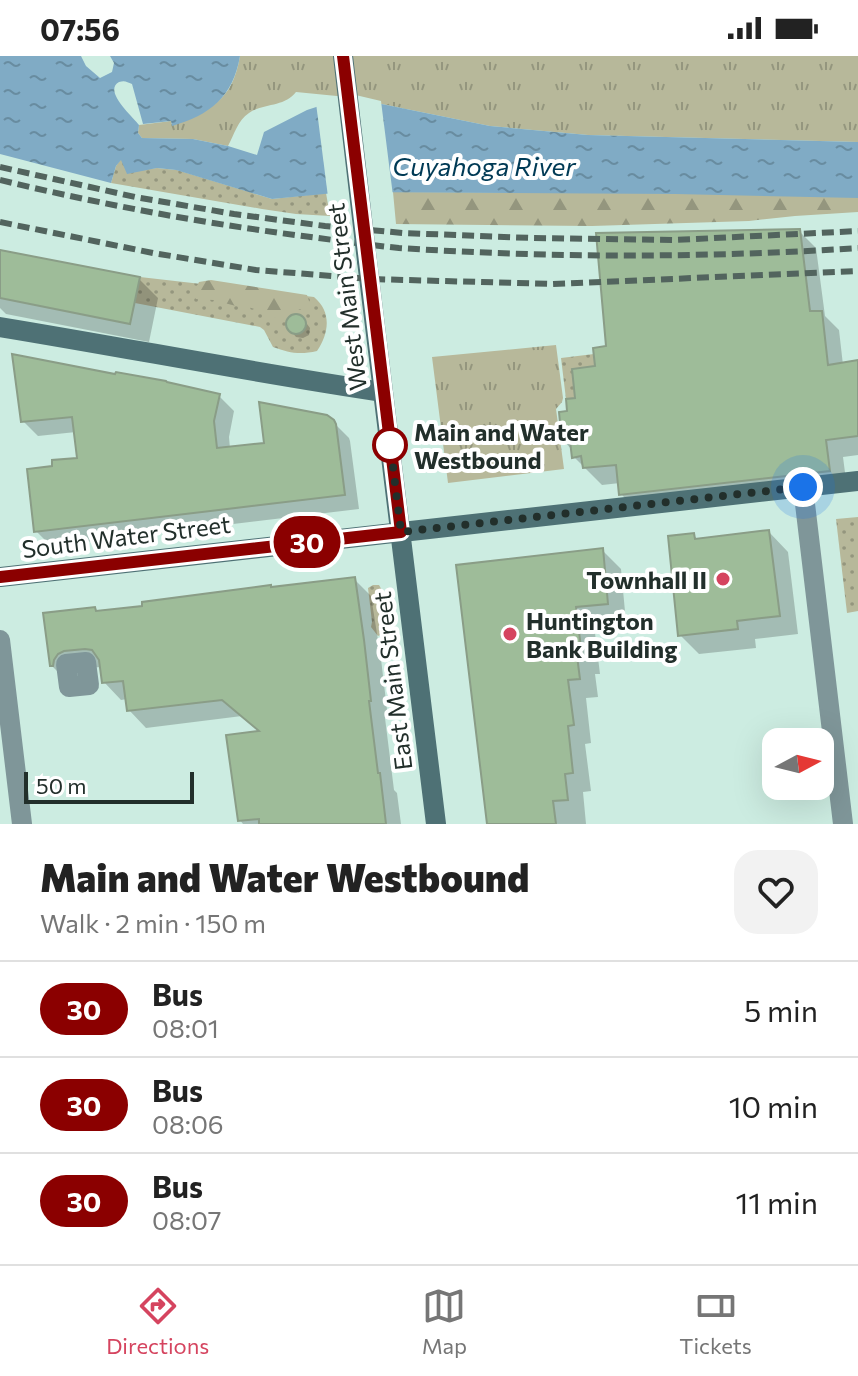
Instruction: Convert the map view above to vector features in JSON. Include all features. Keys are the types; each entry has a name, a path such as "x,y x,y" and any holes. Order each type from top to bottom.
{"main road":[{"name":"West Main Street","path":"343,56 401,532"},
{"path":"0,327 383,392"},
{"name":"South Water Street","path":"0,577 858,481"},
{"name":"East Main Street","path":"401,532 436,824"}],"street":[{"path":"803,487 843,824"},
{"path":"0,640 22,824"}],"green space":[{"path":"240,56 858,56 858,142 588,135 490,126 347,97 296,92 286,100 245,116 228,146 193,139 142,138 138,133 139,125 171,121 172,125 218,102 231,84"},
{"path":"121,159 140,170 177,170 272,199 326,193 330,216 262,209 111,183"},
{"path":"393,192 858,194 858,212 749,221 592,226 396,224"},
{"path":"140,277 314,297 326,316 324,337 317,351 289,352 273,347 260,327 135,303"},
{"path":"211,280 307,295 311,307 307,313 300,309 287,310 280,319 245,306 196,299 194,292 199,282"},
{"path":"556,345 563,398 556,409 564,469 448,483 432,357"},
{"path":"594,354 595,366 572,369 575,398 566,399 561,358"},
{"path":"858,517 858,611 847,613 836,519"},
{"path":"379,585 384,597 382,631 378,636 371,627 368,588"}],"water":[{"name":"Cuyahoga River","path":"0,56 81,56 86,66 100,78 112,72 114,63 110,56 240,56 232,83 218,102 198,116 172,126 171,121 143,124 132,84 119,82 114,91 116,97 139,125 138,133 142,138 193,139 257,155 264,132 307,110 347,97 490,126 588,135 858,142 858,198 345,192 272,199 176,170 157,168 127,174 121,160 111,183 0,154"}],"pier":[{"path":"347,93 381,101 393,196 328,197 316,103"}],"building":[{"path":"800,229 810,311 822,311 828,365 858,360 858,436 826,440 830,471 619,495 616,465 583,468 581,456 572,458 570,441 562,442 559,412 567,411 566,399 575,398 572,369 595,366 593,348 606,346 596,233"},
{"path":"0,250 140,277 130,324 0,298"},
{"path":"292,314 300,314 306,324 300,334 292,334 286,328 286,320"},
{"path":"12,354 166,381 220,394 214,421 217,448 264,443 259,402 327,415 336,424 345,495 34,532 27,469 52,466 52,460 77,458 72,417 21,422"},
{"name":"Townhall II","path":"769,530 780,616 737,621 738,629 678,636 668,536 694,533 695,539"},
{"path":"603,548 608,604 576,607 582,656 577,656 580,679 568,680 574,725 568,726 573,773 565,774 568,800 553,801 556,824 487,824 456,565"},
{"path":"355,577 386,824 259,824 259,819 238,821 226,735 259,731 222,700 127,711 123,681 102,683 99,660 92,650 64,651 50,666 43,613 142,606 142,602"}],"railway":[{"path":"0,167 135,197 234,214 403,233 675,240 858,231"},
{"path":"0,180 189,219 399,248 628,256 858,248"},
{"path":"0,222 256,270 370,279 553,284 858,271"}],"bus line":[{"name":"30","path":"0,577 401,532 343,56"}],"place":[{"name":"Main and Water Westbound","path":"390,445"},
{"name":"Townhall II","path":"723,579"},
{"name":"Huntington Bank Building","path":"510,634"}],"route":[{"path":"390,445 390,442 401,532 803,487"}]}
